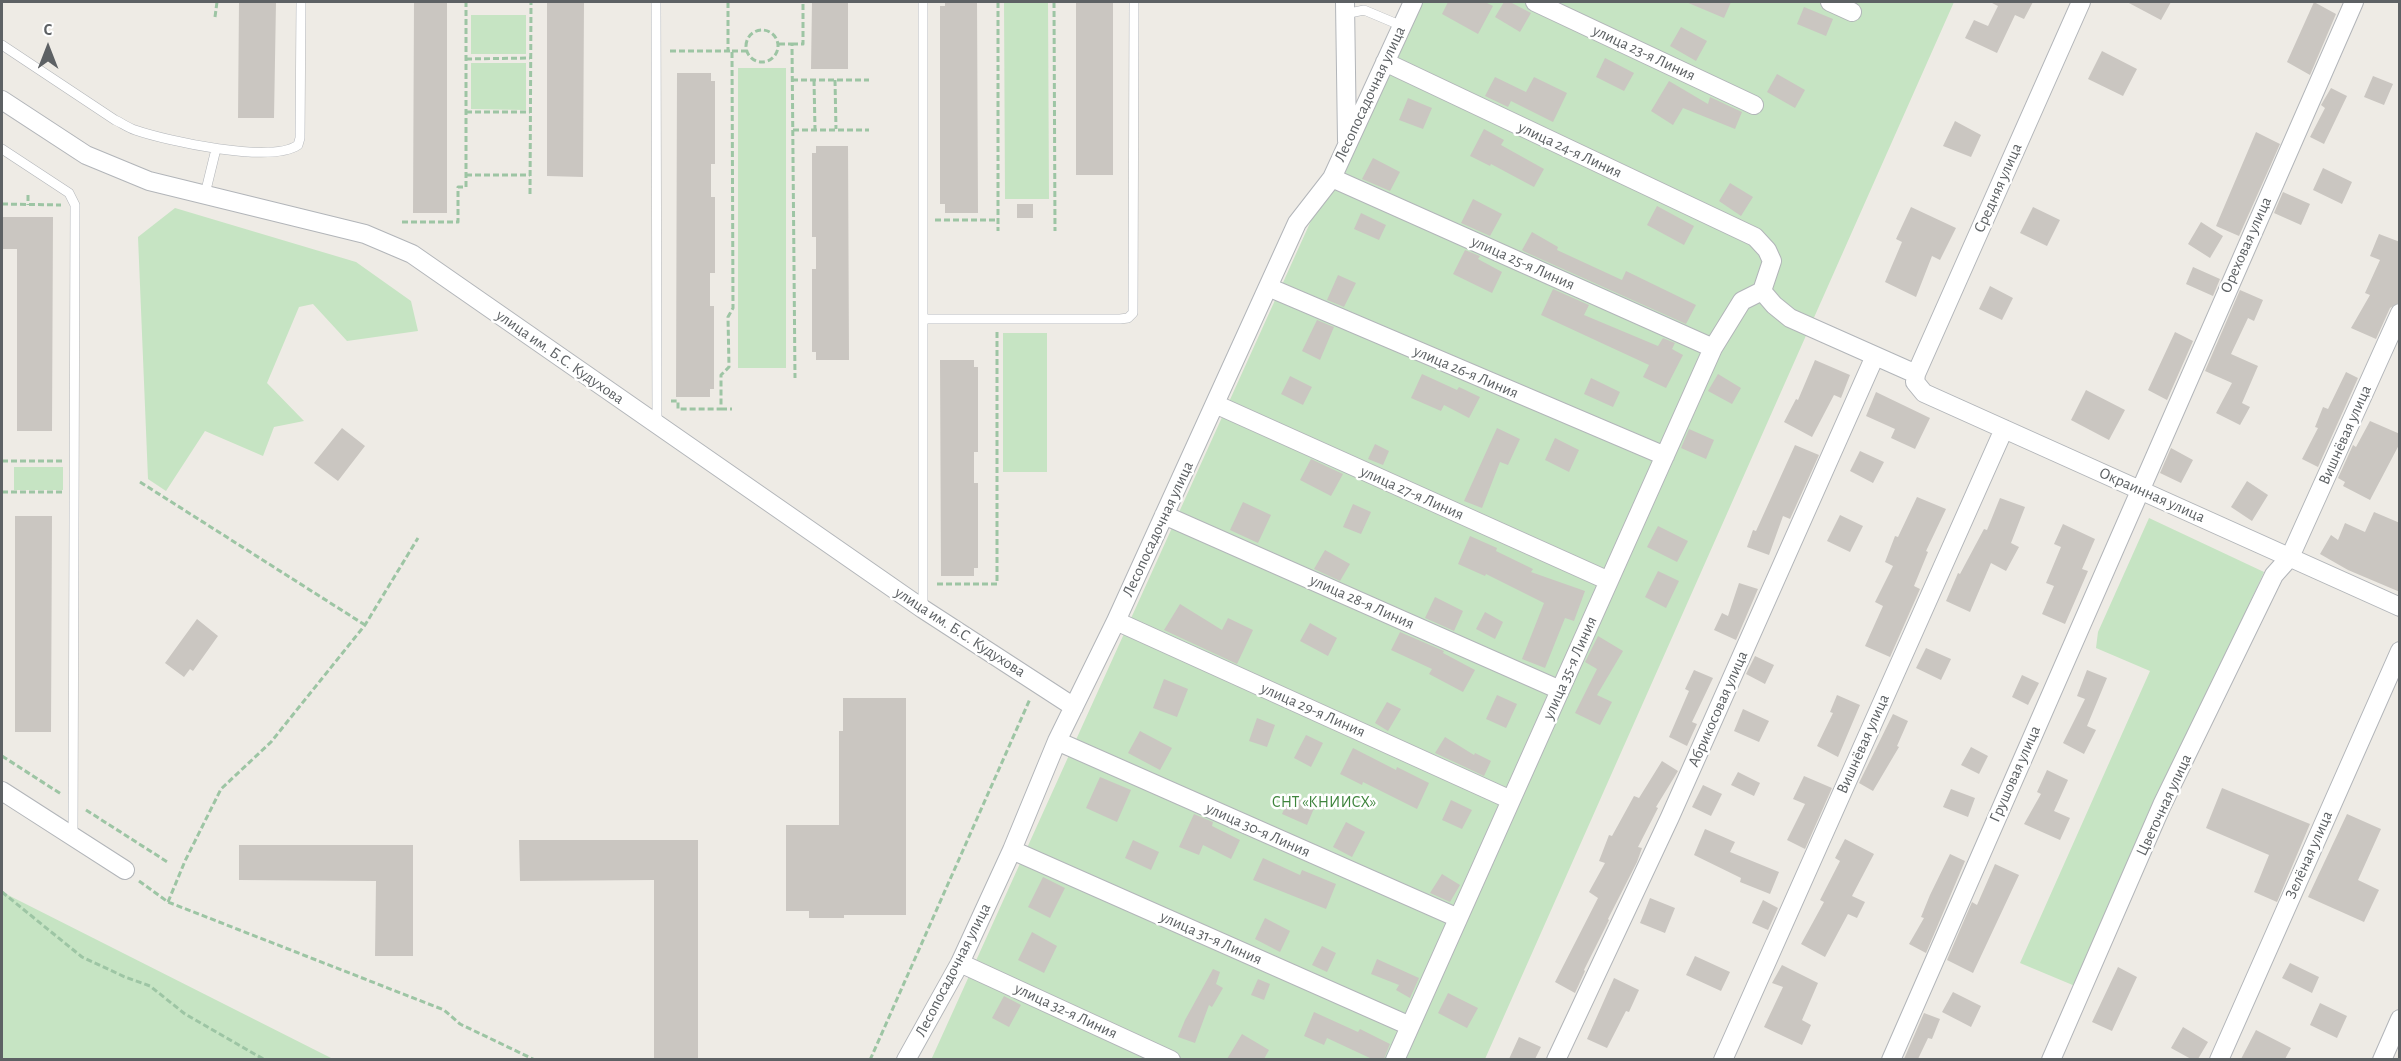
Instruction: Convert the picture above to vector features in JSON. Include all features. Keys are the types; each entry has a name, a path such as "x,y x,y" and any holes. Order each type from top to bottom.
{"street":[{"name":"Лесопосадочная улица","path":"906,1059 960,963 1012,850 1058,741 1116,621 1297,223 1332,178 1413,2"},
{"name":"улица 23-я Линия","path":"1535,2 1754,105"},
{"path":"1830,2 1852,12"},
{"name":"Средняя улица","path":"1916,374 2081,2"},
{"name":"Ореховая улица","path":"2139,489 2354,2"},
{"path":"1345,8 1347,146"},
{"name":"улица 24-я Линия","path":"1385,62 1755,237 1767,250 1772,261 1762,291"},
{"name":"улица им. Б.С. Кудухова","path":"2,100 87,155 149,181 365,234 412,254 924,609 1074,707"},
{"name":"улица 25-я Линия","path":"1332,178 1713,348"},
{"name":"улица 26-я Линия","path":"1268,287 1665,456"},
{"path":"1762,291 1790,318 1916,374"},
{"name":"улица 35-я Линия","path":"1395,1059 1713,348 1742,301 1762,291"},
{"name":"Вишнёвая улица","path":"2290,557 2400,313"},
{"name":"Абрикосовая улица","path":"1556,1059 1670,817 1875,356"},
{"name":"Окраинная улица","path":"1916,374 1915,382 1924,393 2400,607"},
{"name":"улица 27-я Линия","path":"1215,404 1609,581"},
{"name":"Вишнёвая улица","path":"1723,1059 2004,429"},
{"name":"Грушовая улица","path":"1891,1059 2139,489"},
{"name":"улица 28-я Линия","path":"1164,515 1560,690"},
{"name":"Цветочная улица","path":"2051,1059 2162,805 2274,575 2290,557"},
{"name":"улица 29-я Линия","path":"1116,621 1511,800"},
{"name":"Зелёная улица","path":"2219,1059 2400,651"},
{"name":"улица 30-я Линия","path":"1058,741 1458,918"},
{"path":"2,791 125,870"},
{"name":"улица 31-я Линия","path":"1012,850 1410,1026"},
{"name":"улица 32-я Линия","path":"960,963 1171,1059"},
{"path":"2382,1059 2400,1019"}],"lane":[{"path":"3,50 115,120 135,130 216,149 285,151 298,145 301,2"},
{"path":"656,2 657,424"},
{"path":"923,2 924,609"},
{"path":"923,320 1120,319 1128,318 1133,313 1134,2"},
{"path":"1345,8 1364,10 1402,26"},
{"path":"2,149 69,194 75,204 73,837"},
{"path":"205,194 216,149"}],"path":[{"path":"215,17 217,2"},
{"path":"402,222 458,222 458,187 466,187 466,2"},
{"path":"530,194 531,2"},
{"path":"721,409 721,375 729,367 728,317 733,308 728,2"},
{"path":"779,44 803,44 803,2"},
{"path":"998,2 998,231"},
{"path":"1054,2 1054,231"},
{"path":"759,31 774,34 779,44 776,55 768,62 757,62 747,51 747,40 759,31"},
{"path":"792,44 795,378"},
{"path":"669,51 747,51"},
{"path":"466,59 530,58"},
{"path":"792,80 869,80"},
{"path":"814,80 814,130"},
{"path":"835,80 836,130"},
{"path":"466,112 530,112"},
{"path":"792,130 869,130"},
{"path":"466,175 530,176"},
{"path":"28,195 28,204"},
{"path":"2,204 75,204"},
{"path":"933,220 998,220"},
{"path":"931,584 997,584 997,320"},
{"path":"657,401 678,401 678,409 732,409"},
{"path":"2,461 74,461"},
{"path":"140,482 366,625"},
{"path":"2,492 74,492"},
{"path":"168,902 185,861 221,789 271,742 366,625 418,538"},
{"path":"870,1059 1037,683"},
{"path":"125,870 168,902 444,1010 460,1024 535,1059"},
{"path":"2,892 82,957 150,986 185,1014 265,1059"}],"green space":[{"path":"1004,2 1048,2 1049,199 1005,199"},
{"name":"СНТ «КНИИСХ»","path":"1410,2 1954,2 1485,1059 931,1060"},
{"path":"471,15 526,15 526,54 471,54"},
{"path":"471,63 526,63 526,110 471,109"},
{"path":"738,68 786,68 786,368 738,368"},
{"path":"175,208 356,262 411,301 418,331 347,341 313,304 299,307 267,383 304,421 274,427 263,456 205,431 166,491 148,479 138,237"},
{"path":"1003,333 1047,333 1047,472 1003,472"},
{"path":"14,467 63,467 63,490 14,490"},
{"path":"2149,518 2264,572 2075,986 2020,963 2150,671 2096,648 2098,632"},
{"path":"2,892 333,1059 2,1059"}],"building":[{"path":"239,2 276,2 274,118 238,118"},
{"path":"414,2 447,2 447,213 413,213"},
{"path":"547,2 584,2 583,177 547,176"},
{"path":"812,2 848,2 848,69 811,69"},
{"path":"945,2 977,2 978,213 945,213 945,204 940,204 940,6 945,6"},
{"path":"1076,2 1113,2 1113,175 1076,175"},
{"path":"1448,2 1485,2 1493,6 1478,34 1442,14"},
{"path":"1504,2 1510,2 1531,13 1520,32 1495,17"},
{"path":"1686,2 1731,2 1724,18"},
{"path":"1990,2 2033,2 2024,19 2015,15 1997,53 1965,38 1974,20 1988,26 1998,6"},
{"path":"2127,2 2171,2 2161,20"},
{"path":"2314,2 2336,14 2310,75 2287,62"},
{"path":"1804,7 1833,19 1826,36 1797,24"},
{"path":"1681,27 1707,41 1696,61 1670,46"},
{"path":"2102,51 2137,69 2123,96 2088,79"},
{"path":"1605,58 1634,73 1624,91 1596,77"},
{"path":"677,73 711,73 711,81 715,81 715,164 711,164 711,197 715,197 715,273 710,273 710,306 714,306 714,389 710,389 710,397 676,397"},
{"path":"1777,74 1805,90 1795,108 1767,92"},
{"path":"2373,76 2393,84 2384,105 2364,97"},
{"path":"1495,77 1526,92 1534,77 1567,93 1553,122 1511,101 1508,107 1485,96"},
{"path":"1669,81 1708,104 1710,97 1742,112 1735,129 1683,108 1673,125 1651,111"},
{"path":"2331,88 2347,96 2324,144 2310,137 2325,108 2321,105"},
{"path":"1408,98 1432,108 1423,129 1399,120"},
{"path":"1955,121 1981,135 1971,157 1943,146"},
{"path":"1484,129 1504,140 1501,145 1544,169 1534,187 1491,164 1490,166 1470,156"},
{"path":"2256,132 2280,144 2239,236 2216,226"},
{"path":"816,146 848,146 849,360 816,360 816,352 812,352 812,269 816,269 816,237 812,237 812,153 816,153"},
{"path":"1373,158 1400,172 1390,191 1362,179"},
{"path":"2323,168 2352,182 2342,204 2313,190"},
{"path":"1730,183 1753,197 1741,216 1719,201"},
{"path":"2283,192 2310,204 2301,225 2274,213"},
{"path":"1473,199 1502,214 1490,236 1461,223"},
{"path":"1017,204 1033,204 1033,218 1017,218"},
{"path":"1657,206 1694,226 1684,245 1647,225"},
{"path":"1911,207 1956,228 1940,260 1932,256 1916,297 1885,282 1902,242 1896,239"},
{"path":"2033,207 2060,220 2047,246 2020,233"},
{"path":"1361,213 1386,225 1379,240 1354,229"},
{"path":"2,217 53,217 52,431 17,431 17,249 2,249"},
{"path":"2201,222 2223,236 2210,258 2188,244"},
{"path":"1532,232 1558,247 1557,250 1622,280 1626,271 1696,305 1686,324 1525,252 1522,250"},
{"path":"2379,234 2400,242 2400,302 2390,308 2376,339 2351,328 2370,295 2365,293 2380,260 2370,256"},
{"path":"1465,250 1480,256 1478,259 1502,272 1492,293 1453,274"},
{"path":"2193,267 2220,279 2213,296 2186,284"},
{"path":"1338,275 1356,283 1344,307 1327,300"},
{"path":"1990,286 2013,298 2002,320 1979,309"},
{"path":"1553,289 1589,305 1584,315 1658,346 1663,338 1675,343 1672,349 1683,355 1666,388 1643,377 1649,365 1541,315"},
{"path":"2240,290 2263,300 2254,321 2248,318 2231,354 2258,366 2242,403 2250,407 2240,425 2216,413 2232,383 2205,371"},
{"path":"1317,320 1334,327 1320,360 1302,351"},
{"path":"2175,332 2193,341 2167,400 2148,390"},
{"path":"940,360 974,360 974,367 978,367 978,452 974,452 974,483 978,483 978,568 974,568 974,576 941,576"},
{"path":"1815,360 1850,375 1841,398 1834,395 1812,437 1784,422 1796,399 1798,400"},
{"path":"2346,372 2358,378 2318,467 2302,459 2318,428 2315,427 2323,407 2328,409"},
{"path":"1422,374 1457,390 1459,387 1480,397 1469,418 1444,405 1441,411 1411,398"},
{"path":"1718,374 1741,388 1732,404 1708,391"},
{"path":"1290,376 1312,387 1303,405 1281,394"},
{"path":"1591,378 1620,392 1613,407 1584,394"},
{"path":"2086,390 2125,410 2109,440 2071,420"},
{"path":"1876,392 1930,418 1915,449 1891,438 1895,429 1866,416"},
{"path":"2370,421 2400,434 2400,443 2370,500 2343,486 2345,482 2338,478 2353,445 2356,447"},
{"path":"342,428 365,446 338,481 314,463"},
{"path":"1497,428 1520,439 1508,465 1500,462 1482,508 1464,501"},
{"path":"1689,429 1714,440 1706,459 1681,448"},
{"path":"1555,438 1579,450 1569,472 1545,460"},
{"path":"1375,444 1389,451 1383,465 1368,459"},
{"path":"1795,445 1819,455 1790,519 1783,516 1769,555 1747,547 1753,530 1756,531"},
{"path":"2171,448 2193,460 2181,483 2160,473"},
{"path":"1860,451 1884,462 1873,483 1850,471"},
{"path":"1311,459 1343,474 1331,496 1300,480"},
{"path":"2247,481 2268,495 2252,521 2231,507"},
{"path":"1917,497 1946,509 1926,551 1928,552 1914,586 1920,589 1890,657 1865,646 1883,606 1875,602 1893,566 1885,562 1895,536 1898,537"},
{"path":"2000,498 2025,507 2011,543 2019,547 2006,571 1991,563 1970,612 1946,601 1958,573 1960,574 1984,529 1987,530"},
{"path":"1243,502 1271,515 1258,543 1230,530"},
{"path":"1353,504 1371,512 1361,534 1343,527"},
{"path":"2374,512 2400,523 2400,592 2348,570 2320,554 2331,535 2338,540 2345,523 2365,532"},
{"path":"1840,515 1863,526 1850,552 1827,541"},
{"path":"15,516 52,516 51,732 15,732"},
{"path":"2063,524 2095,539 2082,569 2088,571 2065,624 2042,614 2054,586 2046,583 2061,547 2054,544"},
{"path":"1658,526 1688,541 1677,562 1647,547"},
{"path":"1470,536 1497,548 1496,551 1533,569 1531,572 1585,591 1574,621 1565,618 1545,668 1522,659 1544,603 1486,574 1485,576 1458,564"},
{"path":"1325,550 1350,564 1340,581 1314,569"},
{"path":"1658,571 1679,581 1666,608 1645,597"},
{"path":"1739,583 1758,589 1736,640 1714,630 1722,613 1728,616"},
{"path":"1435,597 1463,611 1454,631 1425,618"},
{"path":"1180,604 1222,630 1228,618 1253,630 1237,664 1164,630"},
{"path":"1485,612 1503,622 1495,639 1476,629"},
{"path":"197,619 218,636 193,671 190,669 184,677 165,663"},
{"path":"1310,623 1337,638 1328,656 1300,641"},
{"path":"1400,632 1444,651 1443,653 1475,670 1463,692 1429,674 1432,669 1391,650"},
{"path":"1598,636 1623,651 1597,695 1612,702 1600,725 1575,713 1597,669 1585,662"},
{"path":"1926,648 1951,659 1941,680 1916,668"},
{"path":"1755,656 1774,665 1765,684 1746,674"},
{"path":"1694,670 1713,678 1692,722 1697,724 1687,746 1669,737 1689,691 1685,689"},
{"path":"2087,670 2107,678 2087,726 2096,730 2084,754 2063,743 2085,699 2077,696"},
{"path":"2022,675 2039,683 2028,705 2012,697"},
{"path":"1164,679 1188,689 1177,717 1153,708"},
{"path":"1497,695 1517,704 1506,728 1486,719"},
{"path":"1837,695 1860,705 1838,757 1817,746 1833,713 1830,712"},
{"path":"843,698 906,698 906,915 844,915 844,918 809,918 809,911 786,911 786,825 839,825 839,731 843,731"},
{"path":"1387,702 1401,709 1388,731 1375,723"},
{"path":"1743,709 1769,721 1759,742 1734,731"},
{"path":"1893,714 1908,721 1897,746 1899,747 1873,791 1859,783"},
{"path":"1257,718 1275,725 1267,747 1249,741"},
{"path":"1140,731 1172,748 1160,770 1128,753"},
{"path":"1306,735 1323,743 1311,767 1294,758"},
{"path":"1445,737 1474,755 1475,753 1491,761 1484,776 1435,753"},
{"path":"1971,747 1988,756 1979,774 1961,765"},
{"path":"1353,748 1396,770 1397,767 1429,783 1417,809 1363,782 1362,785 1340,774"},
{"path":"1662,761 1678,771 1656,807 1658,808 1638,847 1642,848 1637,862 1608,919 1575,993 1555,982 1598,898 1589,892 1605,863 1599,861 1609,835 1612,836 1634,796 1639,798"},
{"path":"2047,770 2068,780 2054,811 2070,818 2060,840 2024,824 2041,794 2037,792"},
{"path":"1738,772 1760,783 1754,796 1731,785"},
{"path":"1804,776 1832,788 1805,849 1787,840 1805,804 1793,799"},
{"path":"1100,777 1131,790 1117,822 1086,808"},
{"path":"1703,785 1722,794 1711,816 1692,807"},
{"path":"2222,788 2310,824 2277,902 2254,892 2269,855 2206,828"},
{"path":"1951,789 1975,798 1968,817 1943,807"},
{"path":"1290,796 1315,806 1307,825 1282,814"},
{"path":"1451,800 1472,810 1462,829 1442,820"},
{"path":"1194,814 1213,822 1212,826 1240,840 1231,859 1203,845 1199,855 1179,847"},
{"path":"2347,814 2381,829 2358,880 2379,890 2364,922 2308,897"},
{"path":"1346,822 1365,832 1352,857 1333,847"},
{"path":"1705,829 1735,842 1730,852 1779,872 1770,894 1740,882 1741,878 1694,855"},
{"path":"1845,839 1874,854 1852,896 1865,902 1857,918 1848,914 1825,957 1801,944 1824,902 1820,900 1840,861 1835,858"},
{"path":"519,840 698,840 698,1059 654,1059 654,880 520,881"},
{"path":"1133,840 1159,852 1151,870 1125,858"},
{"path":"239,845 413,845 413,956 375,956 376,881 239,880"},
{"path":"1950,854 1965,861 1926,953 1909,944 1924,918 1921,917"},
{"path":"1263,858 1300,875 1302,870 1336,884 1326,909 1253,880"},
{"path":"1995,864 2019,875 1973,973 1947,960 1972,902 1977,905"},
{"path":"1442,874 1460,885 1450,902 1430,893"},
{"path":"1043,877 1065,888 1050,918 1028,907"},
{"path":"1650,898 1675,908 1665,933 1640,923"},
{"path":"1763,900 1778,908 1768,930 1752,923"},
{"path":"1265,918 1290,931 1280,952 1255,939"},
{"path":"1032,932 1057,946 1044,973 1018,960"},
{"path":"1322,946 1336,953 1327,972 1312,965"},
{"path":"1695,956 1730,972 1721,991 1686,975"},
{"path":"1377,959 1419,978 1410,998 1396,990 1399,985 1371,974"},
{"path":"2290,963 2319,977 2312,993 2282,978"},
{"path":"1782,965 1818,983 1802,1020 1811,1025 1802,1045 1764,1027 1783,987 1772,983"},
{"path":"2118,967 2137,977 2112,1031 2092,1022"},
{"path":"1213,969 1220,972 1216,984 1223,988 1212,1007 1209,1005 1195,1043 1178,1037 1185,1020"},
{"path":"1614,978 1639,990 1629,1012 1626,1011 1607,1048 1587,1039"},
{"path":"1258,979 1270,984 1264,1000 1251,995"},
{"path":"1953,992 1981,1006 1971,1027 1942,1012"},
{"path":"1448,993 1478,1008 1467,1028 1438,1013"},
{"path":"1004,996 1021,1005 1009,1027 992,1018"},
{"path":"2320,1003 2347,1016 2337,1038 2310,1025"},
{"path":"1314,1012 1358,1032 1360,1029 1390,1044 1384,1059 1372,1059 1327,1038 1324,1045 1304,1036"},
{"path":"1924,1013 1940,1019 1932,1039 1928,1038 1918,1059 1904,1059"},
{"path":"2183,1027 2208,1042 2198,1059 2191,1059 2171,1048"},
{"path":"2256,1030 2291,1048 2285,1059 2241,1059"},
{"path":"1242,1034 1269,1050 1264,1059 1227,1059"},
{"path":"1519,1037 1541,1047 1535,1059 1509,1059"}]}
